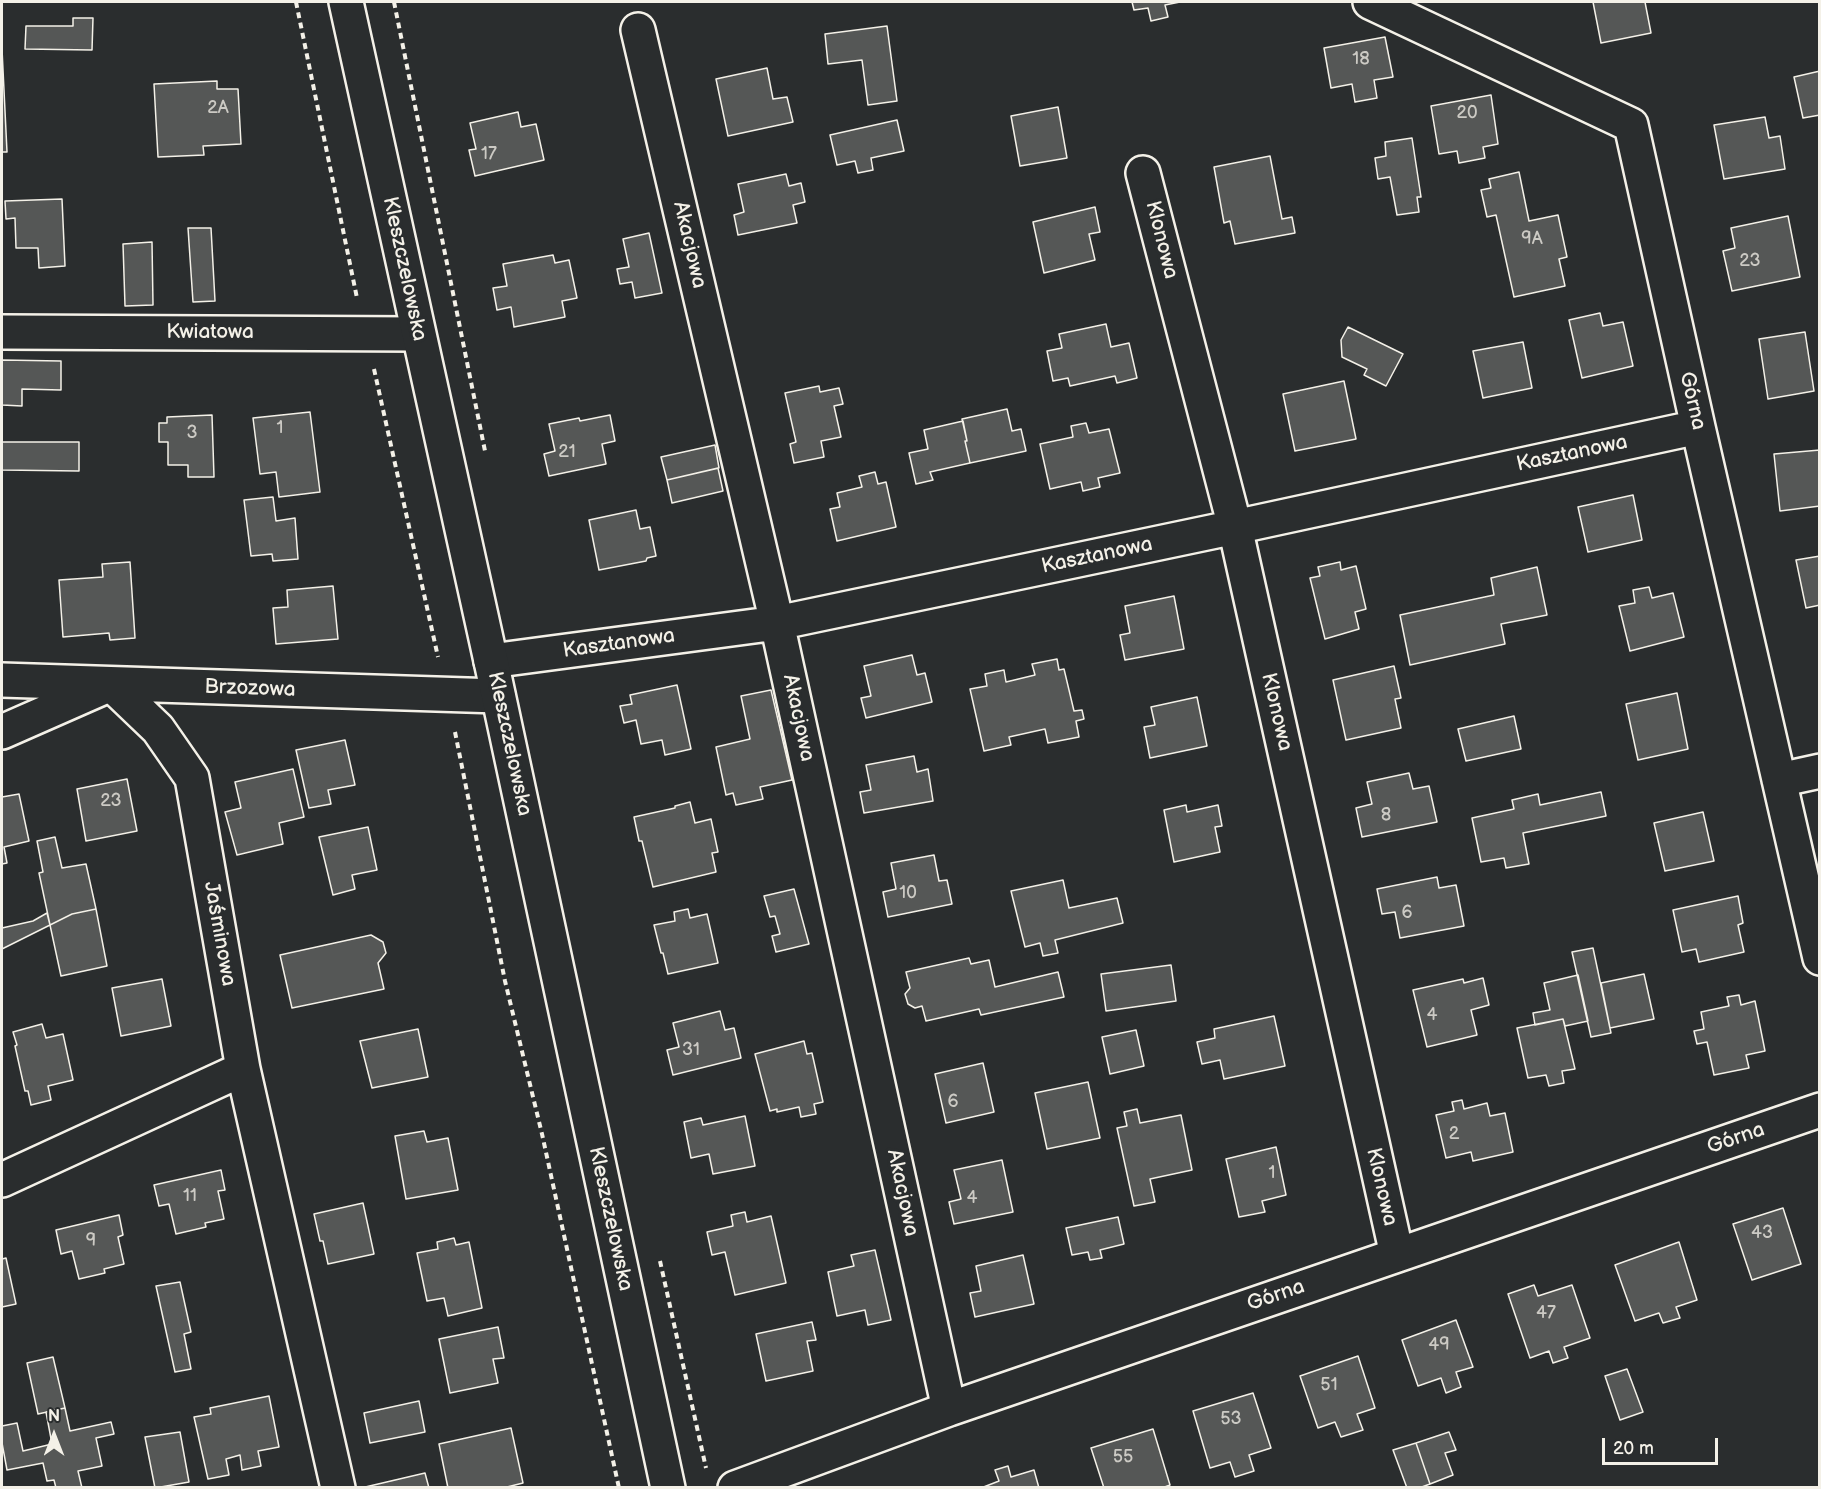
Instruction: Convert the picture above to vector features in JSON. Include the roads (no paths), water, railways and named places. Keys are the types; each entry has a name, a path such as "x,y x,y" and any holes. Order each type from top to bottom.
{"street":[{"name":"Kleszczelowska","path":"346,2 491,661 668,1488"},
{"name":"Górna","path":"1370,2 1631,125 1820,958"},
{"name":"Akacjowa","path":"638,30 777,623 949,1409"},
{"name":"Klonowa","path":"1143,173 1235,527 1396,1255"},
{"name":"Kwiatowa","path":"2,332 418,334"},
{"name":"Kasztanowa","path":"491,661 777,623 1698,427"},
{"name":"Brzozowa","path":"2,680 498,696"},
{"path":"2,732 111,684"},
{"name":"Jaśminowa","path":"111,684 158,729 192,778 243,1069 338,1488"},
{"path":"1779,780 1820,771"},
{"path":"2,1180 243,1069"},
{"name":"Górna","path":"735,1488 949,1409 1820,1110"}]}
